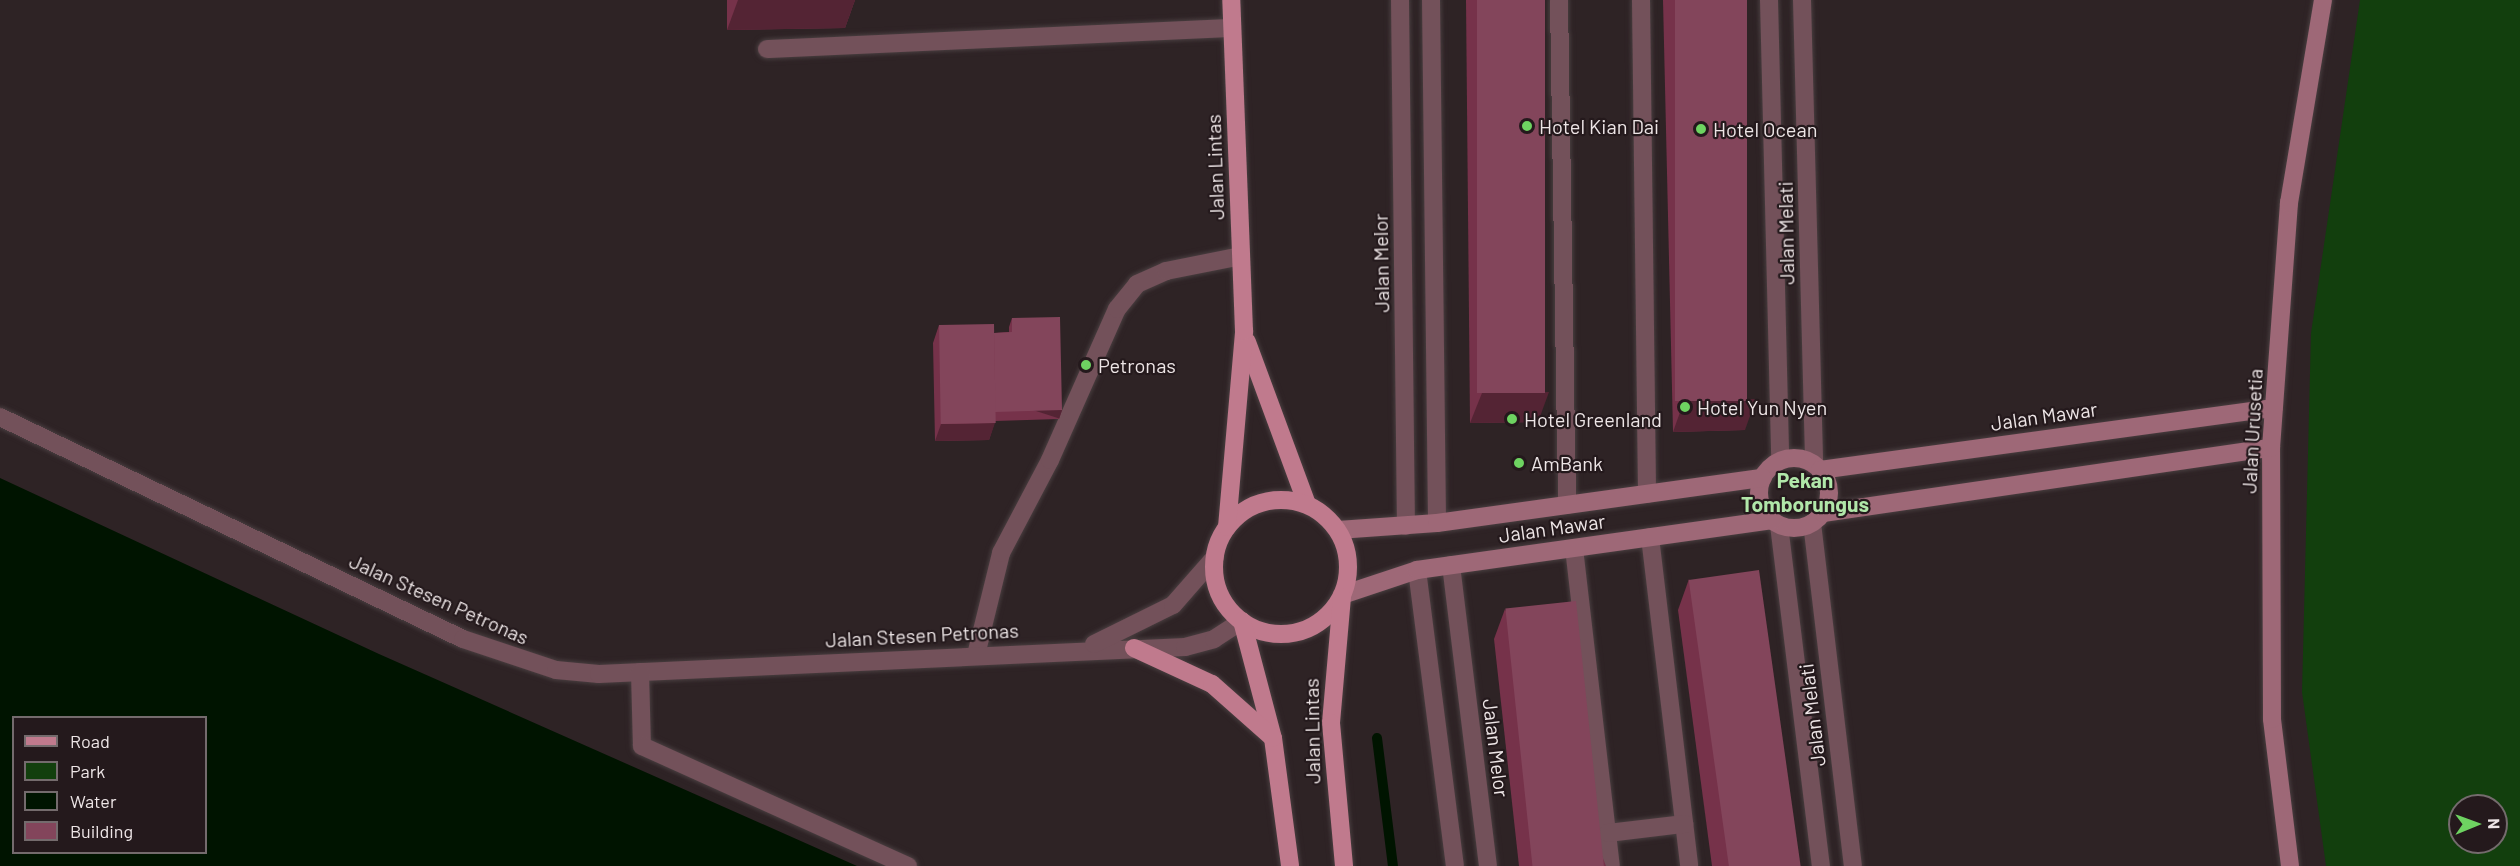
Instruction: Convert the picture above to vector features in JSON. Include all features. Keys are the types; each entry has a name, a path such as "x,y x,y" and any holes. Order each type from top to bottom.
{"main road":[{"name":"Jalan Lintas","path":"1227,527 1244,331 1231,0"},
{"name":"Jalan Lintas","path":"1244,331 1282,447 1307,504"},
{"path":"1263,501 1307,504 1338,530 1348,562 1342,596 1316,624 1298,632 1269,632 1242,621 1220,593 1215,557 1227,527 1263,501"},
{"name":"Jalan Lintas","path":"1342,596 1331,723 1344,866"},
{"name":"Jalan Lintas","path":"1242,621 1273,738 1290,866"},
{"path":"1134,648 1212,684 1273,738"}],"street":[{"name":"Jalan Melor","path":"1400,0 1406,526"},
{"path":"1431,0 1437,523"},
{"path":"1559,0 1567,505"},
{"path":"1641,0 1647,494"},
{"name":"Jalan Melati","path":"1769,0 1780,461"},
{"name":"Jalan Melati","path":"1802,0 1817,467"},
{"name":"Jalan Urusetia","path":"2290,866 2272,719 2271,448 2289,203 2324,0"},
{"path":"767,49 1232,28"},
{"path":"976,655 1001,553 1050,460 1117,309 1137,284 1166,271 1241,256"},
{"name":"Jalan Mawar","path":"1817,467 2274,408"},
{"name":"Jalan Stesen Petronas","path":"0,417 510,659 556,670 640,672 1185,646 1214,639 1242,621"},
{"path":"1817,518 1829,491 1817,467 1803,459 1780,461 1763,478 1761,500 1775,522 1817,518 2271,448"},
{"name":"Jalan Mawar","path":"1338,530 1437,523 1763,478"},
{"name":"Jalan Melati","path":"1817,518 1853,866"},
{"name":"Jalan Mawar","path":"1342,596 1417,570 1775,522"},
{"name":"Jalan Melati","path":"1775,522 1821,866"},
{"path":"1650,537 1689,866"},
{"path":"1574,548 1611,866"},
{"name":"Jalan Stesen Petronas","path":"1075,650 1151,621 1192,589 1215,557"},
{"name":"Jalan Melor","path":"1450,565 1488,866"},
{"path":"1417,570 1455,866"},
{"path":"640,672 642,746 908,866"},
{"path":"1608,833 1684,824"}],"green space":[{"path":"2360,0 2520,0 2520,866 2326,866 2302,692 2311,333"}],"water":[{"path":"0,478 379,654 857,866 0,866"}],"building":[{"path":"1477,0 1545,0 1545,393 1477,393"},
{"path":"1675,0 1747,0 1747,401 1675,401"},
{"path":"1060,317 1062,410 995,412 994,333 1012,332 1012,318"},
{"path":"994,324 996,423 941,424 939,325"},
{"path":"1759,570 1801,866 1729,866 1689,580"},
{"path":"1576,601 1604,866 1532,866 1505,608"}],"waterway":[{"path":"1377,738 1393,866"}],"place":[{"name":"Hotel Kian Dai","path":"1527,126"},
{"name":"Hotel Ocean","path":"1701,129"},
{"name":"Petronas","path":"1086,365"},
{"name":"Hotel Yun Nyen","path":"1685,407"},
{"name":"Hotel Greenland","path":"1512,419"},
{"name":"AmBank","path":"1519,463"}],"district":[{"name":"Pekan Tomborungus","path":"1805,492"}]}
